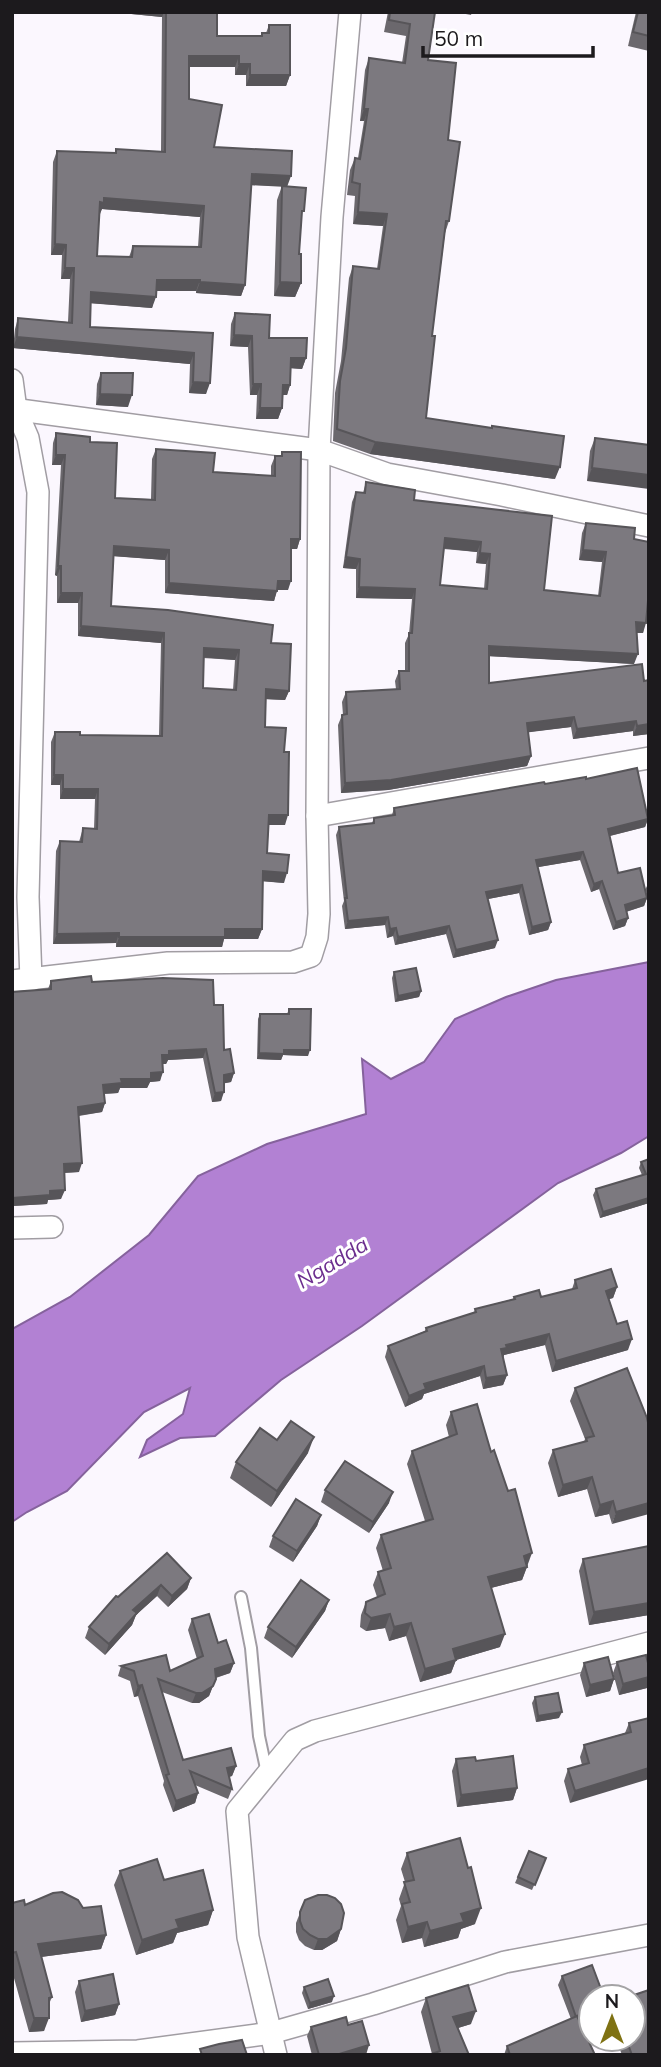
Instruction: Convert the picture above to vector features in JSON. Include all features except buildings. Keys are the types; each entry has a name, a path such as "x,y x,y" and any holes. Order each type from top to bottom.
{"street":[{"path":"12,380 14,409 28,438 38,492 28,897 22,980 168,963 293,962 311,956 317,937 319,914 317,816 320,450 332,217 350,12"},
{"path":"14,409 320,450 387,474 649,526"},
{"path":"317,816 649,758"},
{"path":"12,1228 52,1227"},
{"path":"276,2055 248,1937 237,1811 295,1740 315,1731 649,1643"},
{"path":"12,2053 138,2051 271,2033 505,1962 649,1935"}],"lane":[{"path":"241,1597 251,1648 259,1736 267,1773"}],"water":[{"name":"Ngadda","path":"649,962 649,1136 621,1153 558,1183 362,1326 281,1380 215,1436 180,1438 140,1457 147,1440 183,1414 190,1388 144,1412 67,1491 12,1522 12,1329 70,1297 149,1235 198,1176 267,1144 366,1114 362,1059 391,1079 424,1062 455,1019 506,997 556,980"}]}
